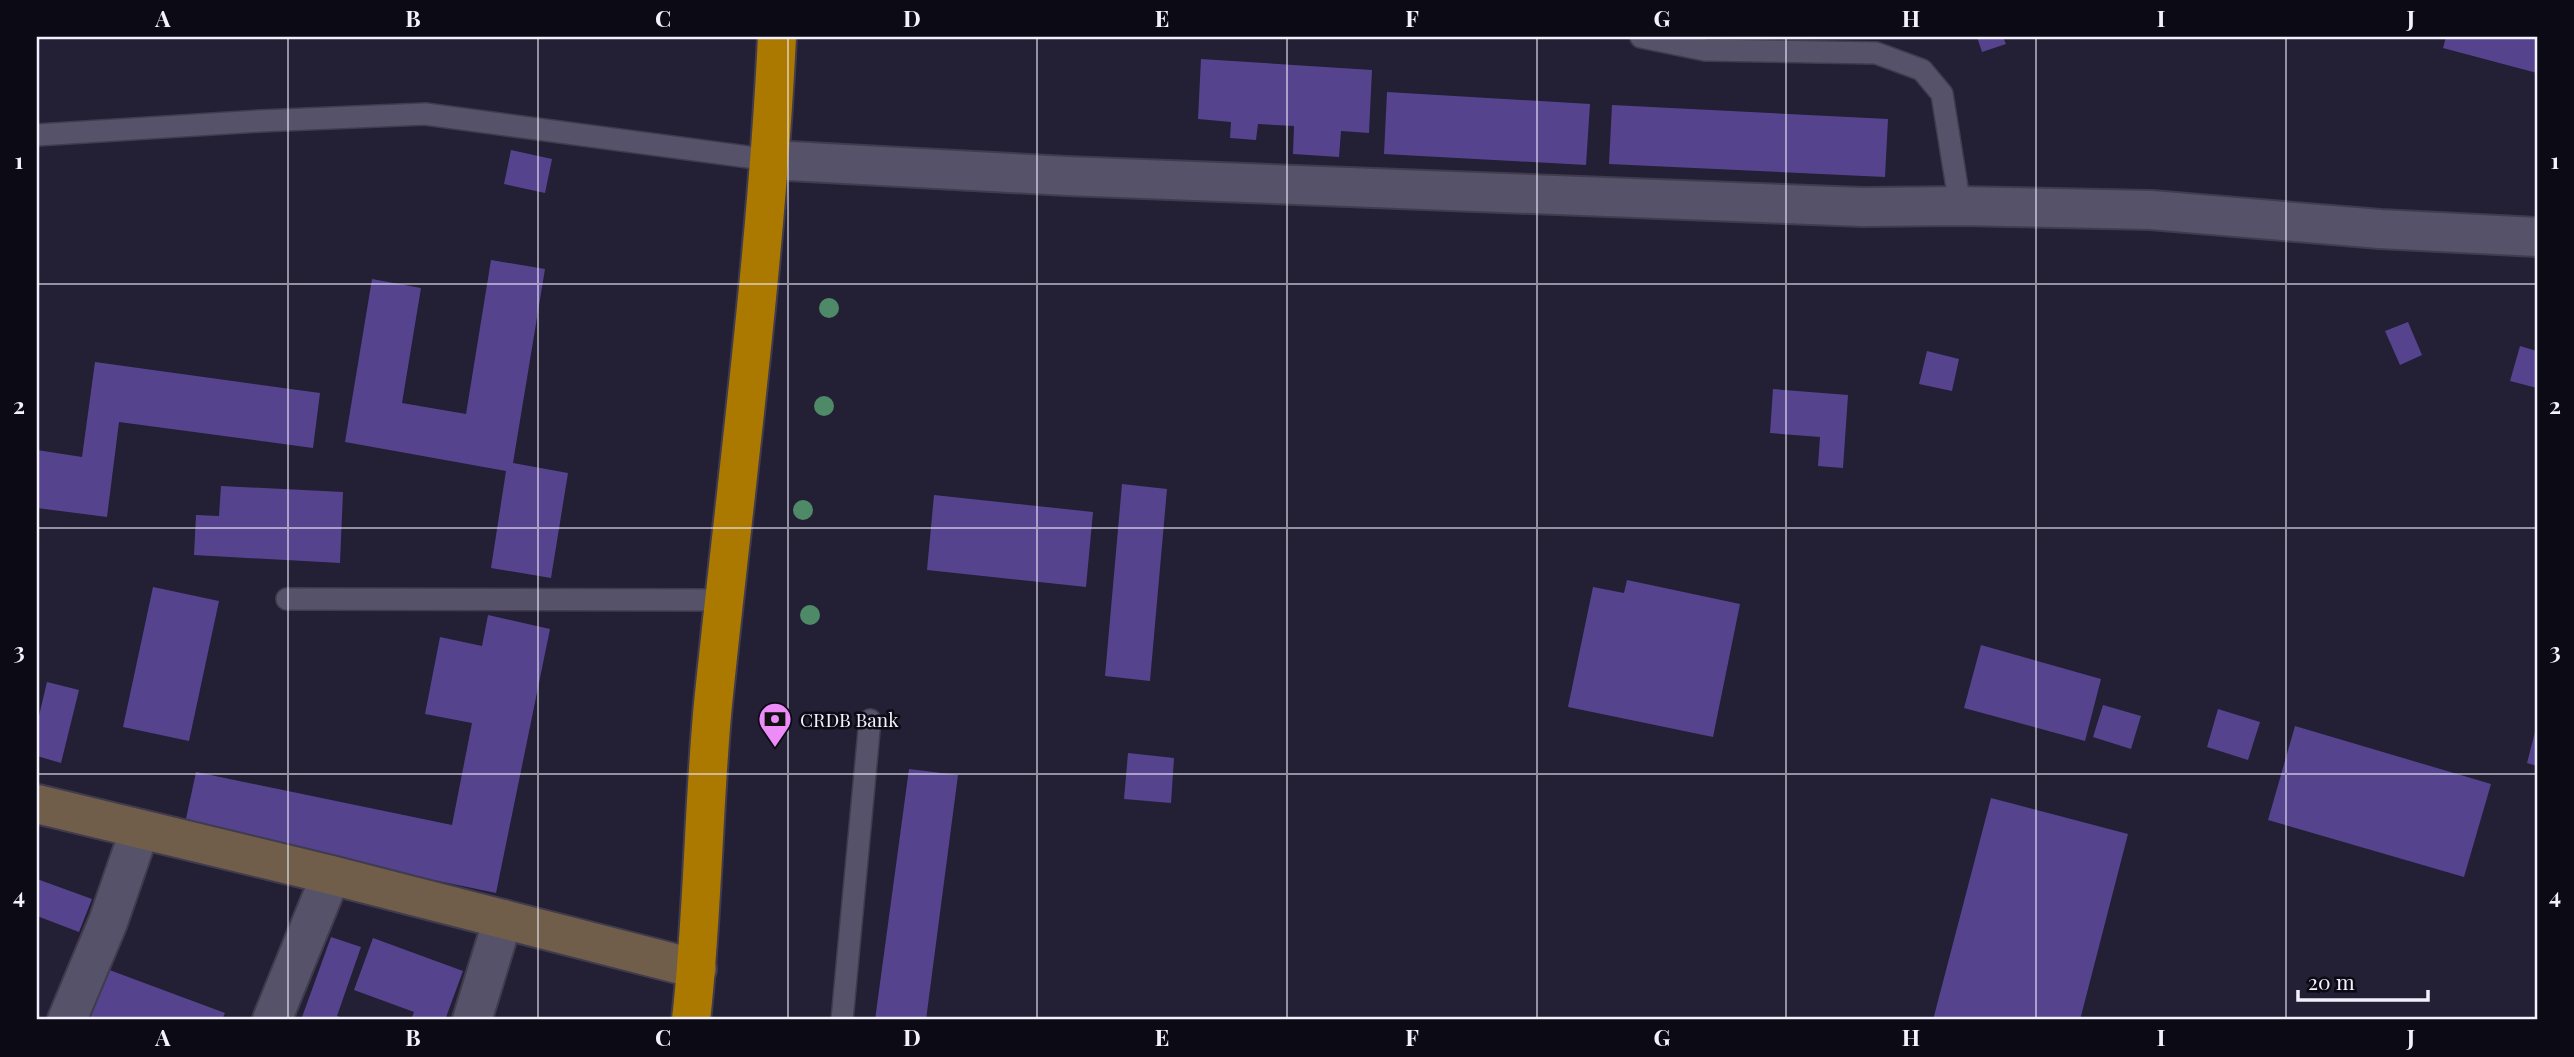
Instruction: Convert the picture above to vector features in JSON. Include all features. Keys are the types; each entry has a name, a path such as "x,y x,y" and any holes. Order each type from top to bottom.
{"highway":[{"path":"691,1020 697,969 713,709 771,160 777,37"}],"street":[{"path":"771,160 1067,176 1863,207 2151,210 2380,229 2537,237"},
{"path":"37,804 331,875 697,969"},
{"path":"67,1020 108,922 140,829"},
{"path":"272,1020 331,875"},
{"path":"472,1020 503,919"}],"lane":[{"path":"1641,37 1705,50 1876,53 1922,70 1942,94 1960,206"},
{"path":"37,135 425,114 771,160"},
{"path":"287,599 724,600"},
{"path":"842,1020 870,720"}],"building":[{"path":"1977,37 2003,37 2006,44 1982,52"},
{"path":"2446,37 2537,37 2537,73 2443,48"},
{"path":"1201,59 1372,70 1369,133 1341,131 1339,157 1293,154 1294,126 1258,124 1256,140 1230,138 1231,122 1198,119"},
{"path":"1387,92 1590,104 1586,165 1384,154"},
{"path":"1612,105 1888,119 1885,177 1609,164"},
{"path":"511,150 552,159 545,193 504,184"},
{"path":"491,260 545,269 513,463 568,473 551,578 491,568 506,471 345,442 372,279 421,288 402,403 466,414"},
{"path":"2408,322 2422,355 2400,365 2385,331"},
{"path":"2520,346 2537,351 2537,388 2510,381"},
{"path":"1927,351 1959,359 1952,391 1919,384"},
{"path":"95,362 320,393 313,448 119,422 107,517 37,508 37,450 82,457"},
{"path":"1773,389 1848,395 1843,468 1818,466 1820,437 1770,433"},
{"path":"1122,484 1167,489 1150,681 1105,676"},
{"path":"221,486 343,492 340,563 194,555 196,515 219,516"},
{"path":"934,495 1093,512 1086,587 927,570"},
{"path":"1627,580 1740,604 1713,737 1568,707 1593,587 1624,593"},
{"path":"153,587 219,601 189,741 123,727"},
{"path":"488,615 550,629 496,893 184,828 196,772 452,825 472,723 425,714 440,637 482,646"},
{"path":"1981,645 2101,679 2085,741 1964,708"},
{"path":"47,682 79,690 61,763 37,756 37,724"},
{"path":"2103,705 2141,716 2131,749 2093,737"},
{"path":"2218,709 2260,722 2248,760 2207,747"},
{"path":"2295,726 2491,784 2464,877 2268,820"},
{"path":"2537,728 2537,766 2527,763"},
{"path":"1128,753 1174,758 1171,803 1124,799"},
{"path":"909,769 958,775 926,1020 875,1020"},
{"path":"1991,798 2128,834 2080,1020 1933,1020"},
{"path":"37,879 92,899 79,932 37,916"},
{"path":"331,937 361,947 337,1016 349,1020 301,1020"},
{"path":"373,938 463,971 445,1020 411,1020 414,1012 354,990"},
{"path":"104,968 225,1013 222,1020 85,1020"}],"place":[{"name":"CRDB Bank","path":"775,749"}]}
